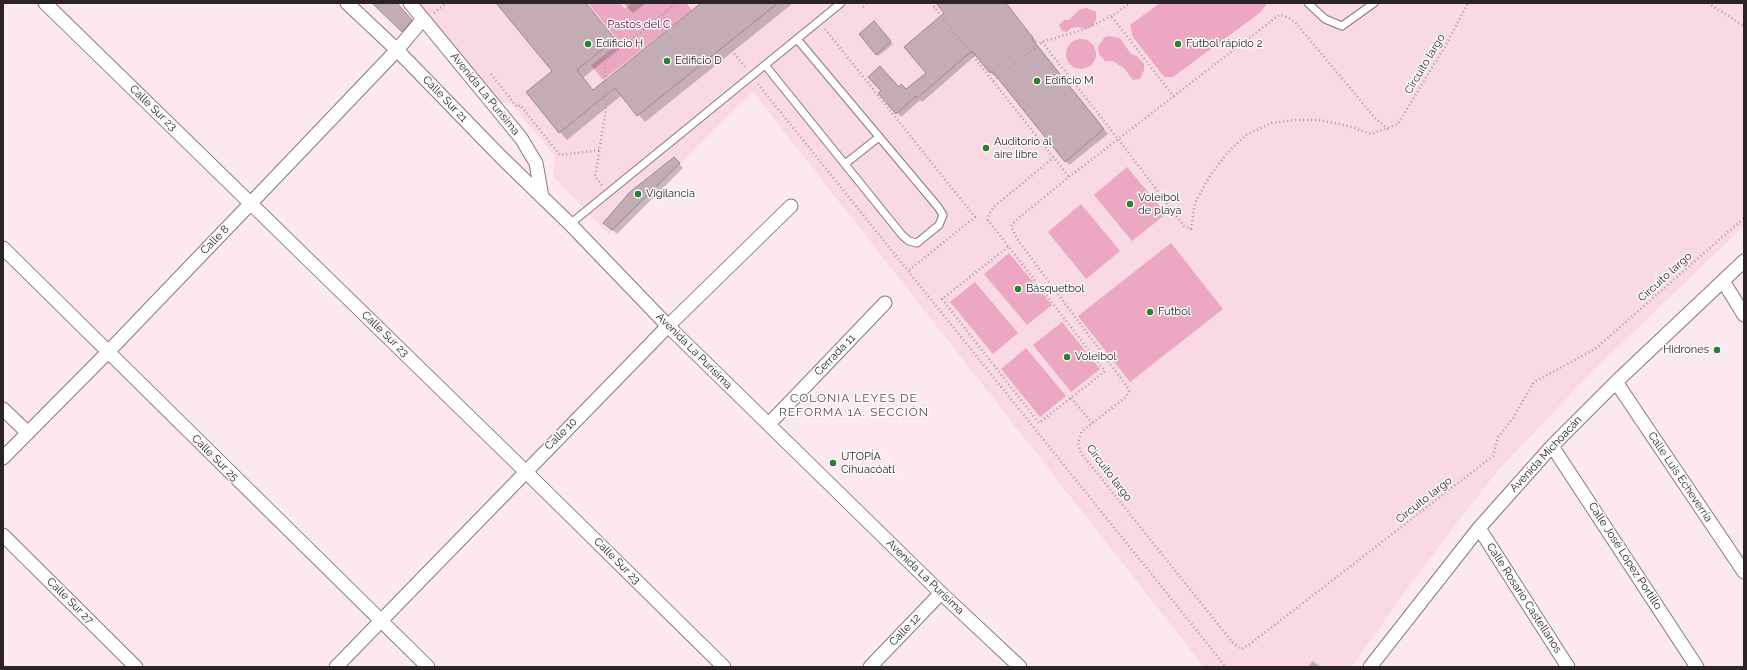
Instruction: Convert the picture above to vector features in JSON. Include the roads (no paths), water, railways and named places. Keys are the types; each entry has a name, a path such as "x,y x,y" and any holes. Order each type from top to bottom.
{"street":[{"name":"Calle Sur 23","path":"45,3 724,667"},
{"name":"Calle Sur 21","path":"347,3 397,50 542,197"},
{"name":"Avenida La Purísima","path":"410,3 521,138 536,163 542,197 668,326 941,594 1020,667"},
{"name":"Calle 8","path":"3,458 108,352 251,203 397,50 424,19"},
{"name":"Calle 10","path":"336,667 525,471 668,326 791,206"},
{"name":"Calle Sur 25","path":"3,248 428,667"},
{"name":"Avenida Michoacán","path":"1370,667 1479,528 1552,446 1616,382 1744,261"},
{"path":"1723,281 1744,315"},
{"name":"Cerrada 11","path":"769,424 885,303"},
{"name":"Calle Luis Echeverría","path":"1616,382 1744,572"},
{"path":"3,409 28,433"},
{"name":"Calle José López Portillo","path":"1552,446 1698,667"},
{"name":"Calle Rosario Castellanos","path":"1479,528 1568,667"},
{"name":"Calle Sur 27","path":"3,535 136,667"},
{"name":"Calle 12","path":"870,667 941,594"}],"lane":[{"path":"570,224 841,3"},
{"path":"1308,3 1325,19 1342,26 1374,3"},
{"path":"765,65 902,235 909,241 917,243 939,225 943,215 938,207 797,39"},
{"path":"845,164 879,137"}],"place":[{"name":"Edificio H","path":"588,44"},
{"name":"Fútbol rápido 2","path":"1178,44"},
{"name":"Edificio D","path":"667,61"},
{"name":"Edificio M","path":"1037,81"},
{"name":"Auditorio al aire libre","path":"986,148"},
{"name":"Vigilancia","path":"638,194"},
{"name":"Voleibol de playa","path":"1130,204"},
{"name":"Básquetbol","path":"1018,289"},
{"name":"Futbol","path":"1150,312"},
{"name":"Hidrones","path":"1717,350"},
{"name":"Voleibol","path":"1067,357"},
{"name":"UTOPÍA Cihuacóatl","path":"833,463"}],"district":[{"name":"COLONIA LEYES DE REFORMA 1A. SECCIÓN","path":"854,405"}],"park label":[{"name":"Pastos del C","path":"639,25"}]}
